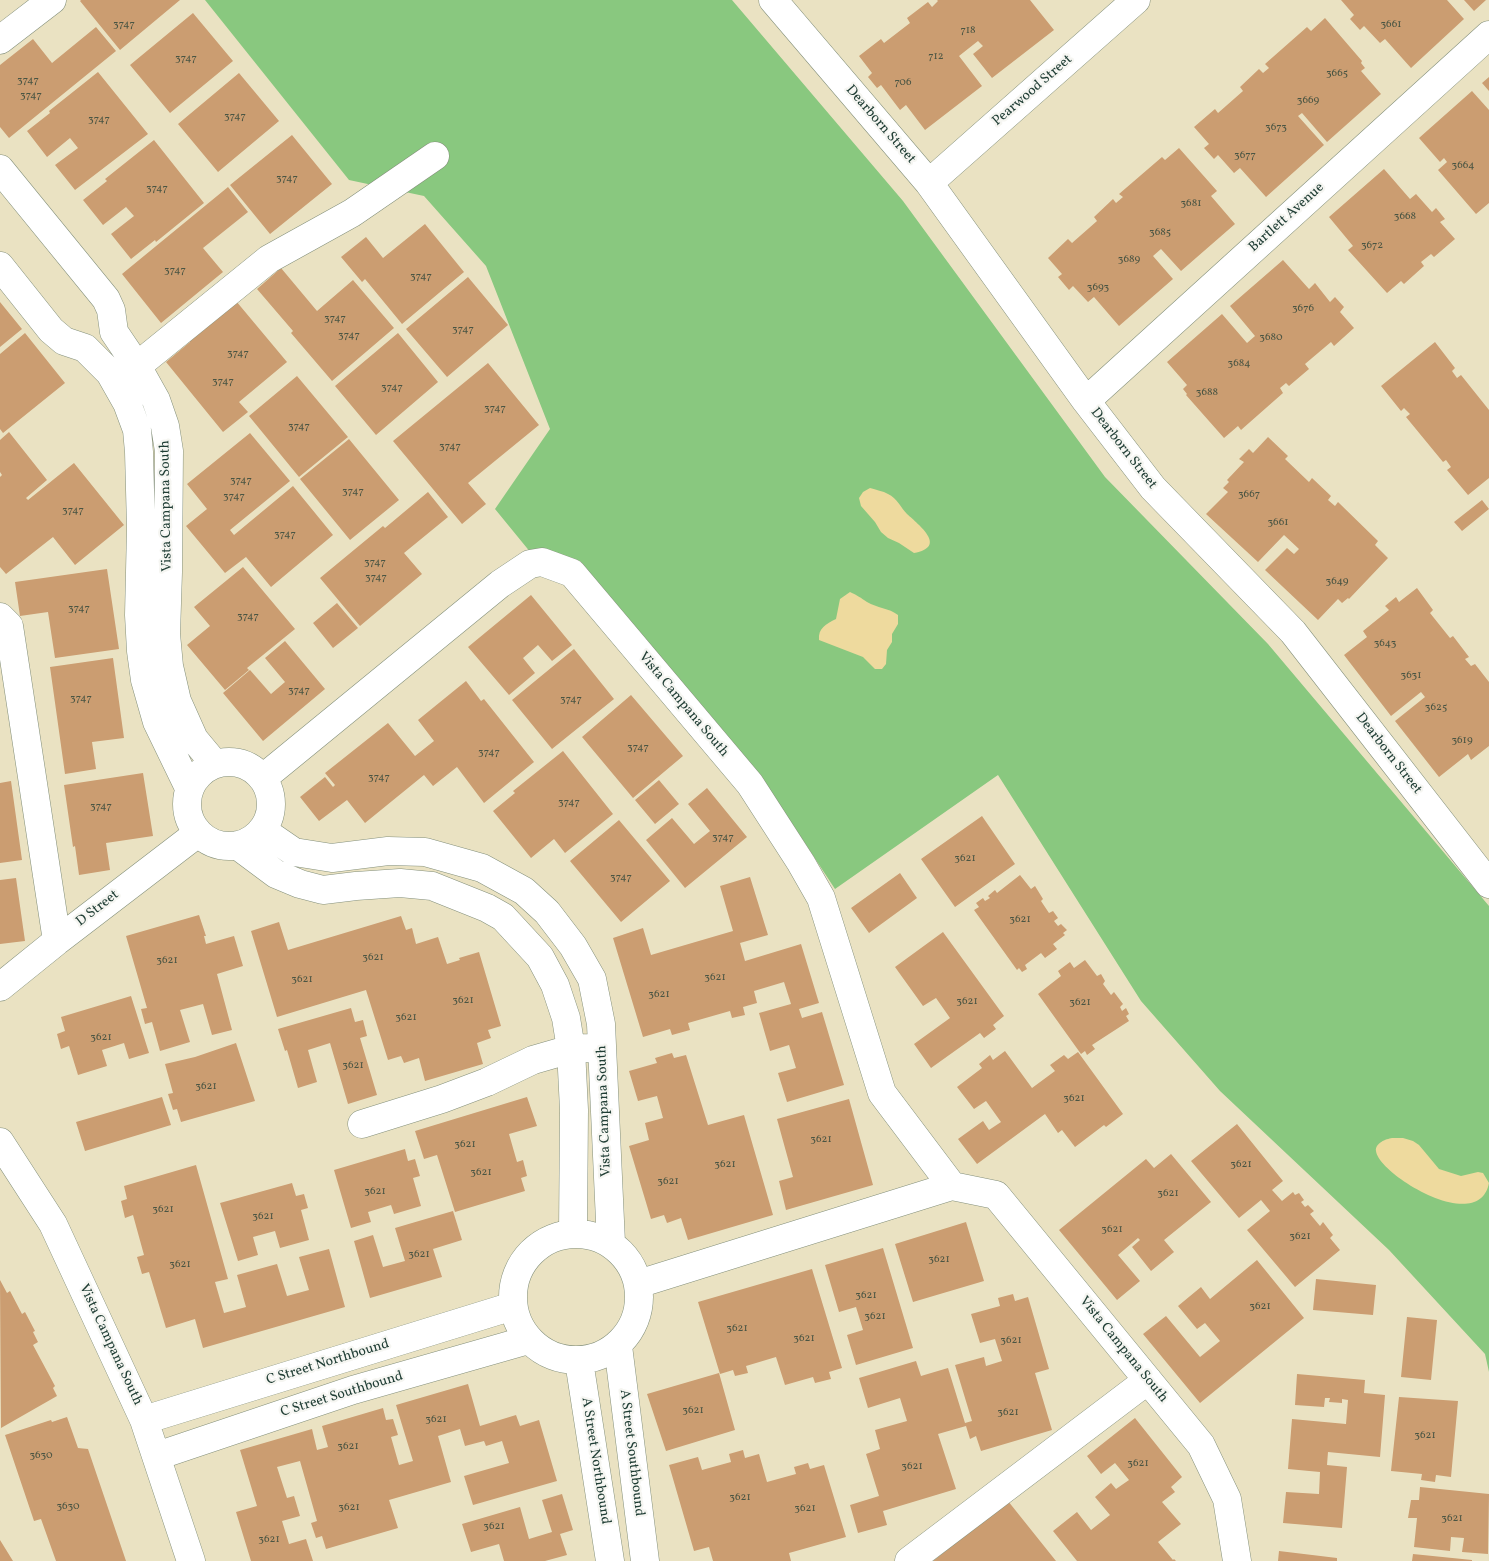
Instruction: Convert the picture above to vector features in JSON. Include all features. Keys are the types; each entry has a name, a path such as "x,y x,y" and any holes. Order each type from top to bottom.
{"street":[{"name":"Dearborn Street","path":"772,0 929,182 1086,401 1153,488 1293,632 1489,884"},
{"name":"Pearwood Street","path":"929,182 1136,0"},
{"path":"0,40 48,1"},
{"name":"Bartlett Avenue","path":"1086,401 1489,34"},
{"path":"137,366 269,259 352,213 435,156"},
{"name":"Vista Campana South","path":"0,168 106,299 111,310 114,332 137,366 156,400 165,426 169,451 166,634 169,666 177,701 190,731 214,764"},
{"name":"Vista Campana South","path":"0,266 51,330 64,341 86,348 110,373 127,402 137,430 139,452 141,528 140,651 145,680 157,722 189,788"},
{"name":"Vista Campana South","path":"263,778 500,584 530,564 542,562 572,573 750,784 801,863 821,898 882,1093 952,1186"},
{"path":"0,617 9,626 57,941"},
{"path":"232,761 249,766 263,778 269,791 271,805 269,818 262,830 251,840 238,845 223,846 209,841 198,833 191,824 186,800 189,788 199,773 214,764 232,761"},
{"name":"Vista Campana South","path":"262,830 294,852 332,858 388,851 425,852 482,868 524,891 547,912 573,946 592,979 601,1024 611,1243"},
{"name":"D Street","path":"0,988 57,941 198,833"},
{"path":"238,845 276,874 300,884 323,890 400,883 432,886 487,908 503,917 540,956 555,985 566,1018 571,1049 574,1110 573,1233"},
{"path":"487,908 503,879"},
{"path":"362,1124 442,1099 487,1082 533,1060 571,1049 602,1046"},
{"name":"Vista Campana South","path":"0,1142 53,1224 144,1420 191,1561"},
{"name":"Vista Campana South","path":"638,1284 952,1186 996,1195 1201,1445 1227,1499 1237,1561"},
{"path":"573,1233 611,1243 628,1261 638,1284 636,1318 618,1346 578,1361 551,1356 528,1340 512,1306 517,1271 539,1244 573,1233"},
{"name":"C Street Northbound","path":"144,1420 512,1306"},
{"name":"C Street Southbound","path":"157,1456 353,1390 528,1340"},
{"name":"A Street Southbound","path":"618,1346 645,1561"},
{"name":"A Street Northbound","path":"578,1361 595,1457 610,1561"},
{"path":"909,1561 1148,1380"}],"green space":[{"path":"205,0 732,0 903,201 1105,477 1268,644 1489,906 1489,1372 1485,1354 1389,1250 1220,1091 1141,1001 998,775 835,889 772,793 580,561 531,553 495,509 550,429 486,266 424,196 349,180"}],"sand":[{"path":"870,488 884,492 894,498 928,535 929,546 924,550 914,553 881,532 861,506 859,498 863,492"},
{"path":"850,592 871,604 898,615 898,624 892,634 892,642 887,650 886,664 882,669 875,669 863,657 819,640 821,629 836,619 840,599"},
{"path":"1403,1138 1413,1141 1419,1145 1439,1169 1461,1176 1478,1172 1483,1173 1489,1183 1481,1198 1467,1204 1449,1202 1430,1196 1410,1185 1393,1173 1381,1161 1376,1151 1379,1144 1384,1140"}],"building":[{"path":"81,0 180,0 120,50"},
{"path":"937,0 1030,0 1054,30 992,78 973,54 983,46 978,41 959,56 982,86 925,130 906,105 900,110 881,85 877,88 868,77 872,73 859,56 881,39 884,43 910,23 907,18 928,2 932,7"},
{"path":"1341,0 1447,0 1464,19 1411,68 1385,39 1380,43 1364,26 1360,30 1350,19 1354,15"},
{"path":"1464,0 1486,0 1474,11"},
{"path":"193,13 233,61 170,113 130,65"},
{"path":"1325,18 1362,61 1361,63 1365,68 1361,71 1381,94 1327,142 1302,113 1298,116 1324,145 1266,197 1240,168 1234,173 1218,155 1214,159 1204,148 1209,144 1194,127 1215,109 1218,113 1243,91 1240,87 1259,69 1263,73 1269,68 1265,64 1307,27 1311,31"},
{"path":"96,27 116,51 9,138 0,127 0,65 33,39 52,63"},
{"path":"98,72 148,134 75,190 55,165 78,148 70,138 47,157 27,131"},
{"path":"239,73 279,121 218,172 178,124"},
{"path":"1489,77 1489,91 1482,83"},
{"path":"1472,91 1489,110 1489,203 1476,214 1438,170 1447,162 1444,158 1440,162 1419,138"},
{"path":"292,135 332,184 270,234 230,185"},
{"path":"154,140 204,203 156,242 155,240 131,259 111,234 134,216 126,207 103,225 83,200 107,181 105,179"},
{"path":"1179,148 1217,191 1211,196 1235,224 1181,271 1161,249 1153,256 1173,279 1119,326 1094,297 1088,302 1073,286 1069,290 1058,277 1062,274 1048,258 1068,239 1072,243 1097,221 1094,217 1113,199 1116,203 1123,197 1119,194 1162,157 1165,160"},
{"path":"1384,169 1410,199 1416,194 1432,212 1436,208 1445,219 1440,222 1455,239 1434,257 1431,254 1421,262 1424,266 1404,284 1401,281 1387,293 1348,250 1353,246 1329,217"},
{"path":"228,187 248,212 203,248 223,272 161,323 122,274"},
{"path":"425,224 464,272 402,324 365,279 362,282 341,257 366,237 383,258"},
{"path":"1283,260 1309,289 1315,283 1330,302 1335,297 1344,307 1340,312 1354,328 1334,346 1331,342 1305,364 1309,369 1289,386 1286,383 1280,388 1283,393 1241,430 1238,426 1224,438 1186,395 1183,389 1187,385 1167,362 1222,314 1247,343 1255,336 1230,306"},
{"path":"281,268 317,311 353,280 394,328 332,381 257,289"},
{"path":"468,277 508,325 447,377 406,329"},
{"path":"236,301 287,362 239,402 248,412 223,432 166,362 190,342 188,340"},
{"path":"0,302 22,329 0,347"},
{"path":"25,333 65,383 3,433 0,429 0,354"},
{"path":"398,333 438,382 376,435 335,386"},
{"path":"1435,342 1455,368 1452,371 1457,378 1461,375 1489,410 1489,478 1468,495 1447,470 1451,467 1446,460 1443,462 1406,417 1410,414 1404,408 1401,411 1381,386"},
{"path":"488,363 539,425 468,483 486,504 462,524 393,441"},
{"path":"297,376 348,437 299,477 249,416"},
{"path":"9,432 47,480 26,498 28,500 74,463 124,525 75,565 53,537 6,574 0,567 0,477 2,475 0,472 0,440"},
{"path":"250,433 290,481 230,530 234,535 293,486 333,535 271,587 246,557 225,573 186,526 207,509 187,484"},
{"path":"1268,437 1288,456 1285,459 1309,482 1312,478 1331,496 1328,500 1335,506 1338,502 1378,541 1375,545 1388,558 1349,599 1342,603 1338,599 1318,620 1265,570 1287,548 1294,554 1299,549 1284,535 1258,562 1206,514 1228,492 1223,488 1229,482 1227,480 1244,462 1239,459 1249,449 1253,453"},
{"path":"349,439 399,500 350,540 300,479"},
{"path":"428,492 448,517 404,553 422,574 360,626 320,578"},
{"path":"1482,500 1489,509 1462,531 1454,522"},
{"path":"243,567 295,629 247,668 249,670 225,690 187,645 210,626 194,607"},
{"path":"107,569 119,649 55,658 48,612 20,616 15,582"},
{"path":"1417,588 1433,610 1430,613 1450,638 1453,636 1469,657 1465,659 1471,666 1475,664 1489,682 1489,746 1471,760 1468,754 1439,777 1395,721 1425,697 1421,692 1391,716 1344,655 1367,637 1363,631 1389,610 1385,606 1396,597 1399,602"},
{"path":"531,595 572,645 552,661 538,645 523,658 535,673 509,695 468,647"},
{"path":"337,603 358,628 333,648 313,623"},
{"path":"285,641 325,689 263,741 223,693 250,670 271,694 285,682 265,658"},
{"path":"574,649 614,699 552,749 512,700"},
{"path":"113,658 124,738 92,742 96,769 65,774 50,667"},
{"path":"466,681 481,701 484,699 534,762 484,803 457,767 433,786 424,775 365,823 347,800 319,821 300,797 325,777 333,787 335,785 325,773 388,723 415,756 434,741 418,720"},
{"path":"631,695 683,756 633,798 582,737"},
{"path":"563,751 613,814 565,853 554,839 531,858 493,811 515,793 513,791"},
{"path":"143,773 153,836 106,843 110,870 79,875 64,785"},
{"path":"659,780 679,804 655,824 635,800"},
{"path":"11,781 22,860 0,863 0,783"},
{"path":"707,788 747,837 685,888 646,840 672,818 694,844 710,831 688,804"},
{"path":"982,816 1015,864 955,907 921,859"},
{"path":"619,820 670,881 621,922 570,861"},
{"path":"900,873 917,898 869,933 851,908"},
{"path":"1020,875 1031,889 1035,886 1043,899 1041,901 1049,913 1053,911 1058,918 1054,921 1058,926 1061,924 1067,930 1063,933 1065,935 1053,944 1057,949 1045,958 1041,953 1025,965 1027,969 1022,972 1019,968 1017,970 974,910 979,907 976,903 983,898 985,901 990,898 988,896 995,890 997,893"},
{"path":"750,877 768,935 740,943 745,961 801,944 819,1003 799,1009 802,1018 822,1012 844,1085 787,1102 778,1073 796,1068 789,1045 770,1051 759,1013 791,1004 784,982 754,991 757,1003 743,1007 745,1015 732,1018 730,1011 688,1023 690,1030 672,1035 670,1029 643,1037 613,938 643,928 651,955 733,931 720,886"},
{"path":"16,878 25,941 0,944 0,880"},
{"path":"199,915 206,936 204,936 206,944 234,936 243,966 217,974 232,1030 212,1035 203,1004 180,1010 190,1042 160,1051 152,1022 145,1024 141,1009 147,1008 126,936"},
{"path":"401,916 406,930 412,928 416,944 438,937 447,964 479,952 501,1026 488,1030 491,1038 477,1043 483,1064 425,1081 419,1058 404,1063 401,1056 388,1060 366,990 277,1017 251,931 279,922 288,950"},
{"path":"943,932 1004,1016 993,1025 996,1029 984,1038 980,1033 931,1068 914,1044 950,1018 936,998 923,1006 895,967"},
{"path":"1085,960 1097,976 1101,974 1105,981 1103,984 1111,995 1114,992 1123,1004 1120,1007 1122,1011 1126,1008 1129,1014 1126,1016 1129,1021 1092,1045 1095,1049 1087,1055 1085,1051 1081,1054 1038,994 1061,976 1058,971 1070,962 1074,968"},
{"path":"131,996 149,1053 129,1059 124,1043 102,1050 107,1066 78,1075 69,1046 61,1049 57,1034 65,1031 61,1017"},
{"path":"351,1008 355,1022 363,1020 367,1036 360,1038 377,1095 348,1104 330,1043 308,1050 317,1082 298,1088 287,1050 285,1051 278,1029"},
{"path":"236,1043 255,1101 181,1122 177,1109 173,1110 168,1094 173,1093 165,1064 195,1057"},
{"path":"1005,1051 1032,1088 1055,1071 1050,1065 1064,1055 1068,1059 1078,1052 1123,1114 1106,1127 1104,1125 1075,1147 1062,1130 1058,1133 1045,1114 977,1164 958,1139 983,1121 989,1130 1001,1122 986,1101 974,1109 957,1087 982,1068 979,1064 990,1055 993,1060"},
{"path":"672,1053 674,1058 686,1055 708,1125 744,1115 773,1215 688,1240 681,1218 667,1223 664,1215 651,1219 629,1146 649,1140 645,1123 663,1118 657,1096 638,1101 629,1071 657,1063 655,1058"},
{"path":"162,1097 171,1125 85,1151 76,1122"},
{"path":"527,1097 537,1126 509,1134 517,1162 523,1160 527,1176 521,1178 525,1191 455,1212 437,1155 424,1159 415,1131"},
{"path":"849,1099 873,1185 786,1210 779,1181 793,1177 777,1119"},
{"path":"1237,1124 1283,1181 1272,1190 1282,1201 1293,1192 1295,1195 1299,1193 1304,1200 1301,1202 1305,1207 1308,1205 1314,1211 1310,1214 1320,1226 1323,1222 1333,1235 1330,1238 1340,1250 1295,1287 1247,1230 1270,1211 1261,1200 1239,1218 1191,1161"},
{"path":"405,1149 408,1161 415,1159 420,1176 413,1178 421,1206 394,1214 391,1205 368,1212 371,1222 351,1228 334,1170"},
{"path":"1171,1154 1211,1202 1164,1240 1174,1252 1151,1271 1132,1247 1140,1240 1138,1238 1118,1255 1140,1281 1117,1300 1059,1230 1146,1159 1154,1168"},
{"path":"196,1165 228,1279 215,1282 224,1313 246,1307 237,1275 277,1264 287,1296 309,1290 299,1257 329,1249 345,1307 203,1348 195,1319 166,1328 149,1272 142,1274 137,1257 144,1255 133,1215 125,1218 121,1201 127,1199 124,1186"},
{"path":"292,1183 296,1196 304,1194 308,1208 301,1210 309,1240 280,1248 275,1231 253,1237 258,1255 238,1261 220,1203"},
{"path":"453,1211 462,1240 433,1249 442,1277 370,1298 354,1241 373,1235 383,1267 405,1261 395,1228"},
{"path":"966,1222 984,1281 913,1302 895,1244"},
{"path":"883,1248 913,1348 856,1365 847,1335 863,1330 856,1307 839,1312 825,1265"},
{"path":"1257,1260 1304,1318 1200,1403 1143,1334 1166,1316 1200,1357 1220,1341 1205,1323 1197,1329 1178,1306 1201,1287 1210,1299"},
{"path":"812,1269 842,1368 829,1372 831,1379 815,1383 813,1377 785,1385 776,1357 746,1366 748,1373 735,1376 733,1370 720,1374 698,1302"},
{"path":"1316,1279 1376,1285 1373,1315 1313,1310"},
{"path":"0,1280 7,1293 10,1291 22,1314 25,1312 35,1331 33,1332 38,1342 33,1345 55,1386 53,1388 57,1396 1,1428"},
{"path":"1013,1294 1015,1301 1028,1297 1049,1369 1035,1373 1052,1430 981,1451 976,1436 970,1439 966,1426 938,1434 956,1489 883,1511 887,1525 858,1533 850,1505 879,1496 866,1454 880,1449 875,1430 907,1421 900,1398 868,1408 859,1378 916,1361 921,1376 948,1368 965,1423 972,1421 955,1365 984,1357 986,1366 1002,1361 995,1339 980,1343 971,1314 1000,1306 998,1298"},
{"path":"1407,1317 1437,1320 1431,1380 1401,1377"},
{"path":"719,1373 735,1430 666,1451 647,1394"},
{"path":"1297,1374 1365,1380 1364,1393 1385,1395 1380,1457 1328,1452 1327,1465 1347,1467 1342,1528 1283,1523 1286,1492 1319,1494 1320,1472 1288,1469 1292,1419 1346,1424 1348,1400 1342,1399 1342,1403 1329,1402 1330,1398 1325,1398 1324,1407 1295,1405"},
{"path":"468,1384 480,1426 516,1415 520,1426 539,1420 557,1481 473,1505 464,1476 509,1463 502,1441 486,1446 484,1441 465,1446 460,1429 438,1436 451,1482 389,1500 398,1528 326,1549 322,1536 316,1538 311,1523 317,1521 300,1461 277,1467 287,1498 294,1496 300,1516 282,1521 289,1544 306,1539 313,1561 251,1561 236,1512 257,1506 240,1450 312,1429 317,1450 328,1447 322,1426 383,1408 386,1420 393,1419 398,1435 391,1437 399,1465 413,1461 396,1405"},
{"path":"1399,1397 1458,1401 1451,1477 1436,1475 1435,1482 1421,1480 1422,1474 1391,1471"},
{"path":"67,1417 78,1448 88,1449 126,1561 56,1561 41,1519 34,1521 5,1435 51,1420 52,1422"},
{"path":"1135,1418 1182,1477 1171,1487 1175,1492 1162,1502 1181,1524 1158,1542 1176,1561 1077,1561 1053,1531 1077,1512 1091,1530 1110,1515 1095,1497 1111,1483 1116,1489 1129,1480 1115,1463 1101,1474 1087,1456"},
{"path":"743,1450 745,1458 759,1454 767,1482 796,1474 794,1467 808,1463 810,1469 824,1465 846,1537 789,1553 791,1561 713,1561 709,1547 694,1551 669,1465 698,1457 702,1470 731,1462 729,1454"},
{"path":"1420,1487 1489,1494 1488,1554 1462,1552 1464,1538 1451,1537 1450,1551 1414,1547 1417,1518 1408,1518 1411,1500 1419,1500"},
{"path":"562,1494 573,1530 560,1534 567,1555 545,1561 504,1561 499,1544 471,1552 462,1524 520,1507 529,1539 552,1532 542,1500"},
{"path":"1008,1501 1056,1561 933,1561"},
{"path":"0,1540 13,1561 0,1561"},
{"path":"1279,1551 1337,1558 1337,1561 1278,1561"},
{"path":"1413,1554 1472,1560 1472,1561 1412,1561"}]}
